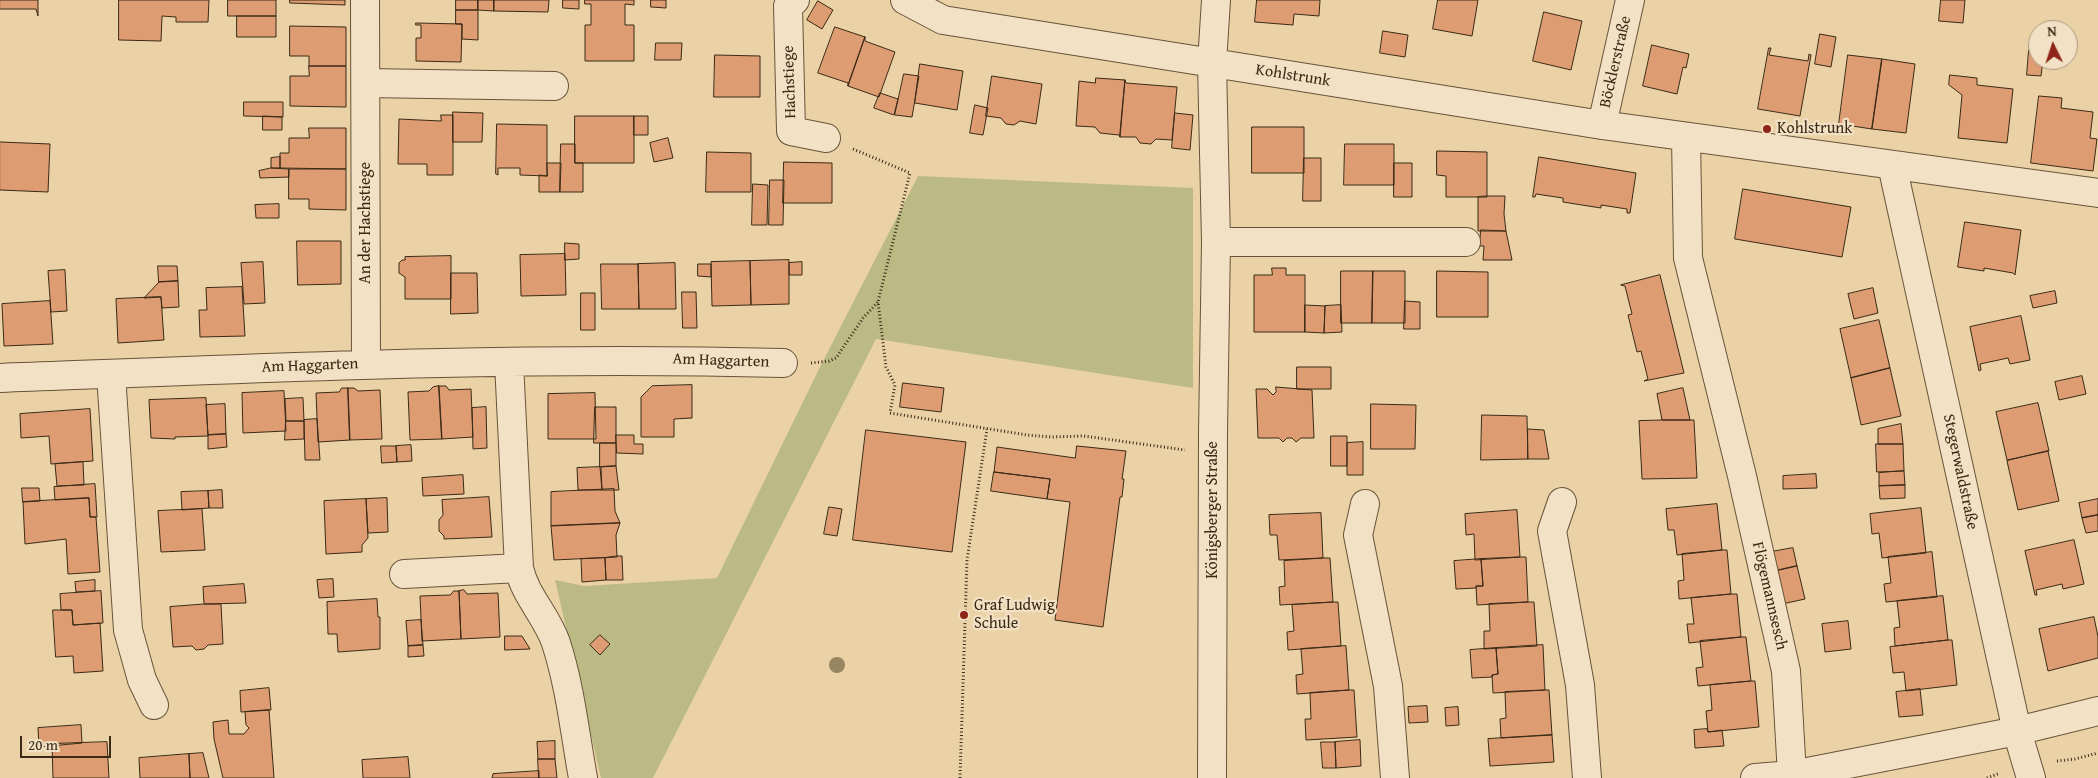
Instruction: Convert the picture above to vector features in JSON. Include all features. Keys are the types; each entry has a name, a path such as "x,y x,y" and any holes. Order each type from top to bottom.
{"street":[{"name":"An der Hachstiege","path":"365,0 366,363"},
{"name":"Hachstiege","path":"795,0 788,6 791,131 826,138"},
{"name":"Kohlstrunk","path":"905,0 943,20 1602,125 2098,193"},
{"name":"Königsberger Straße","path":"1212,778 1216,242 1212,63 1216,0"},
{"name":"Böcklerstraße","path":"1602,125 1630,0"},
{"path":"366,83 554,86"},
{"name":"Flögemannsesch","path":"1686,137 1688,258 1742,476 1786,671 1792,775"},
{"name":"Stegerwaldstraße","path":"1892,165 2017,731 2031,778"},
{"path":"1216,242 1466,242"},
{"name":"Am Haggarten","path":"0,378 366,363 657,359 783,363"},
{"path":"509,362 519,568 522,582 555,642 570,704 583,778"},
{"path":"110,374 128,630 142,680 154,705"},
{"path":"1562,502 1552,530 1580,685 1587,778"},
{"path":"1365,504 1358,535 1388,686 1395,778"},
{"path":"404,574 519,568"},
{"path":"1755,778 1792,775 2017,731 2098,710"}],"path":[{"path":"826,138 910,173 878,302 886,367 895,386 890,413 987,429 1051,437 1084,436 1213,454"},
{"path":"783,363 819,362 836,358 863,318 878,302"},
{"path":"960,778 966,560 987,429"}],"shaded area":[{"path":"918,176 1193,188 1193,388 876,339 653,778 601,778 555,580 584,586 717,578 820,367"}],"building":[{"path":"0,0 38,0 38,16 36,9 0,9"},
{"path":"119,0 209,0 208,22 176,22 176,17 162,16 161,41 119,40"},
{"path":"228,0 276,0 276,16 228,16"},
{"path":"290,0 345,0 345,5 290,3"},
{"path":"456,0 478,0 478,10 456,10"},
{"path":"478,0 494,0 494,11 478,10"},
{"path":"494,0 549,0 548,12 494,11"},
{"path":"563,0 579,0 579,9 563,8"},
{"path":"585,0 634,0 634,5 625,4 625,25 634,25 634,61 585,61 585,25 591,25 591,4 585,4"},
{"path":"651,0 666,0 666,8 651,7"},
{"path":"1257,0 1320,0 1319,16 1294,14 1293,25 1255,22"},
{"path":"1438,0 1478,0 1472,36 1433,29"},
{"path":"1941,0 1965,0 1963,23 1939,21"},
{"path":"818,1 833,10 822,29 807,20"},
{"path":"456,10 478,10 478,40 462,39 462,24 456,24"},
{"path":"1544,12 1582,21 1571,70 1533,61"},
{"path":"237,16 276,16 276,37 237,37"},
{"path":"416,23 462,24 461,62 416,61 416,38 421,38 421,25 416,25"},
{"path":"290,26 346,27 346,66 309,66 309,56 290,56"},
{"path":"835,27 865,37 848,86 848,83 818,73"},
{"path":"1383,31 1408,35 1405,57 1380,53"},
{"path":"1820,34 1836,37 1831,67 1815,64"},
{"path":"865,37 865,41 895,52 879,97 848,86"},
{"path":"656,43 682,43 681,60 655,60"},
{"path":"1652,45 1689,54 1686,68 1683,67 1677,94 1643,86"},
{"path":"1769,48 1771,48 1769,55 1808,61 1809,54 1811,55 1800,116 1758,109"},
{"path":"715,55 760,56 760,97 714,97"},
{"path":"1848,55 1882,59 1872,129 1839,124"},
{"path":"1882,59 1915,64 1906,133 1872,129"},
{"path":"2028,62 2028,70 2042,70 2041,76 2027,75"},
{"path":"920,64 963,71 957,110 915,103"},
{"path":"309,66 346,66 346,107 290,106 290,76 309,76"},
{"path":"904,74 919,76 912,117 895,115"},
{"path":"1950,75 1977,78 1977,85 2013,89 2007,143 1958,138 1962,95 1949,85"},
{"path":"992,76 1042,84 1036,124 1020,121 1014,125 1006,124 1001,118 986,116"},
{"path":"1096,78 1125,80 1120,137 1119,135 1100,133 1095,127 1076,126 1079,81 1095,83"},
{"path":"1125,80 1126,83 1177,87 1172,140 1156,139 1151,144 1140,143 1136,137 1120,137"},
{"path":"880,93 898,99 894,115 874,108"},
{"path":"2039,96 2062,98 2061,108 2093,112 2090,138 2097,139 2093,171 2031,163"},
{"path":"244,102 283,102 283,117 244,116"},
{"path":"975,105 988,108 983,135 970,133"},
{"path":"453,112 483,113 482,142 453,142"},
{"path":"1175,113 1193,115 1190,150 1172,148"},
{"path":"441,115 453,115 453,175 427,175 427,164 398,164 399,119 441,121"},
{"path":"263,116 282,117 282,130 263,130"},
{"path":"575,116 634,116 634,163 575,163"},
{"path":"634,116 648,116 648,135 634,135"},
{"path":"497,124 547,125 547,176 520,175 520,168 498,168 498,175 496,174"},
{"path":"1252,127 1304,127 1304,173 1252,173"},
{"path":"309,128 346,128 346,169 280,168 280,153 289,153 289,138 309,138"},
{"path":"668,138 673,158 654,162 650,143"},
{"path":"0,142 50,144 48,192 0,190"},
{"path":"561,144 575,144 575,163 583,163 583,192 560,192"},
{"path":"1345,144 1394,144 1394,185 1344,185"},
{"path":"1437,151 1487,152 1487,197 1446,197 1446,176 1437,175"},
{"path":"707,152 751,153 751,192 706,192"},
{"path":"280,157 280,168 271,168 271,158"},
{"path":"1539,157 1636,173 1630,213 1627,213 1627,209 1601,205 1601,208 1563,202 1563,198 1536,194 1533,197"},
{"path":"1304,158 1321,158 1321,201 1303,201"},
{"path":"784,162 832,163 832,203 783,203"},
{"path":"547,163 561,163 560,192 539,192 539,175 547,176"},
{"path":"1394,163 1412,163 1412,197 1394,197"},
{"path":"271,168 289,169 289,177 260,178 259,171"},
{"path":"289,169 346,169 346,210 309,209 309,199 289,199"},
{"path":"770,180 784,180 783,225 769,225"},
{"path":"753,184 768,185 767,225 752,225"},
{"path":"1743,189 1851,207 1842,257 1735,239"},
{"path":"1505,196 1504,214 1506,231 1478,231 1478,197"},
{"path":"279,204 279,218 256,218 255,205"},
{"path":"1965,222 2021,230 2015,275 2013,273 1984,268 1984,271 1958,267"},
{"path":"1481,230 1506,231 1512,260 1483,260 1484,246 1480,246"},
{"path":"297,241 341,241 341,284 298,285"},
{"path":"565,243 579,244 579,259 565,260"},
{"path":"565,254 566,295 521,296 520,255"},
{"path":"451,256 451,299 405,299 405,277 399,273 399,263 405,260 405,257"},
{"path":"789,260 789,304 751,305 750,261"},
{"path":"750,261 751,305 712,306 711,262"},
{"path":"263,262 265,303 244,304 241,263"},
{"path":"802,262 802,275 789,275 789,263"},
{"path":"675,263 676,309 639,309 638,264"},
{"path":"601,264 638,264 639,309 602,309"},
{"path":"698,264 711,264 711,277 698,276"},
{"path":"158,266 177,266 178,281 159,282"},
{"path":"1272,268 1286,268 1286,275 1305,275 1305,332 1254,332 1254,275 1272,275"},
{"path":"65,270 67,311 51,312 48,271"},
{"path":"1341,271 1373,271 1372,323 1341,323"},
{"path":"1373,271 1405,271 1405,323 1372,323"},
{"path":"1437,271 1488,272 1488,317 1437,317"},
{"path":"451,273 477,273 478,313 451,314"},
{"path":"1660,275 1684,373 1644,381 1648,379 1641,351 1637,352 1628,315 1632,314 1625,286 1621,285"},
{"path":"178,281 179,307 162,308 161,297 144,298 159,282"},
{"path":"242,287 245,336 200,337 199,310 207,310 206,288"},
{"path":"1873,288 1878,313 1854,319 1848,294"},
{"path":"2055,291 2057,303 2033,308 2030,296"},
{"path":"682,292 696,292 697,328 683,328"},
{"path":"581,293 595,293 595,330 581,330"},
{"path":"161,297 164,340 118,343 116,299"},
{"path":"50,301 53,344 4,346 2,304"},
{"path":"1405,301 1420,302 1420,329 1404,329"},
{"path":"1305,305 1325,306 1324,333 1305,332"},
{"path":"1341,305 1342,332 1324,333 1325,306"},
{"path":"2021,316 2030,360 2010,364 2008,358 1980,364 1981,370 1979,371 1970,327"},
{"path":"1879,320 1890,368 1851,378 1840,329"},
{"path":"1297,367 1331,367 1331,389 1297,389"},
{"path":"1890,368 1901,416 1861,425 1851,378"},
{"path":"2082,376 2086,394 2059,400 2055,382"},
{"path":"903,383 944,388 941,412 900,407"},
{"path":"692,385 692,418 674,419 674,437 641,437 641,397 652,386"},
{"path":"439,386 442,439 410,440 408,392 429,391 433,387"},
{"path":"439,386 446,386 449,390 471,389 473,437 442,439"},
{"path":"1276,387 1312,390 1314,438 1301,438 1296,442 1292,438 1287,438 1283,442 1279,438 1258,438 1256,389 1267,389 1273,395 1276,392"},
{"path":"342,388 348,388 350,440 318,442 316,393 339,392"},
{"path":"348,388 354,388 358,391 380,390 382,439 350,440"},
{"path":"1683,388 1690,420 1662,420 1657,394"},
{"path":"284,391 286,431 243,433 242,393"},
{"path":"595,393 596,439 548,439 548,394"},
{"path":"206,398 208,436 175,437 175,439 151,438 149,400"},
{"path":"303,398 304,421 286,421 285,399"},
{"path":"2038,403 2049,451 2007,460 1996,412"},
{"path":"225,404 226,434 208,435 206,405"},
{"path":"1371,404 1416,405 1415,449 1371,449"},
{"path":"486,407 487,448 473,449 472,408"},
{"path":"595,407 616,407 616,443 594,443"},
{"path":"90,409 93,461 51,464 49,436 21,438 20,414"},
{"path":"1482,415 1527,416 1528,459 1481,460"},
{"path":"317,419 320,460 305,460 304,420"},
{"path":"1694,420 1697,478 1642,479 1639,421"},
{"path":"286,421 304,421 304,439 285,440"},
{"path":"1901,424 1903,444 1878,444 1878,429"},
{"path":"1528,429 1544,430 1549,459 1528,459"},
{"path":"866,430 966,442 952,552 853,540"},
{"path":"226,434 227,447 208,449 208,435"},
{"path":"616,435 634,435 634,444 643,444 643,454 617,453"},
{"path":"1331,436 1347,436 1347,466 1331,466"},
{"path":"1363,442 1363,475 1347,475 1347,443"},
{"path":"600,443 616,443 616,466 600,467"},
{"path":"1876,444 1903,444 1904,471 1877,472"},
{"path":"411,445 412,461 397,462 396,446"},
{"path":"381,446 396,446 397,462 382,463"},
{"path":"1077,446 1126,451 1122,479 1124,479 1122,497 1120,497 1103,627 1055,620 1070,502 1047,499 1050,479 994,472 997,447 1075,458"},
{"path":"2048,451 2059,501 2018,510 2007,461"},
{"path":"83,462 84,485 57,486 55,464"},
{"path":"616,466 619,490 602,490 601,467"},
{"path":"600,467 602,490 578,490 577,468"},
{"path":"1904,471 1905,485 1879,486 1879,473"},
{"path":"994,472 1050,479 1047,499 991,491"},
{"path":"1816,474 1817,488 1783,489 1783,476"},
{"path":"463,475 464,494 423,496 422,478"},
{"path":"95,484 97,517 90,517 89,498 55,500 54,487"},
{"path":"1905,485 1905,498 1880,499 1879,486"},
{"path":"22,488 39,488 40,501 23,502"},
{"path":"614,489 615,511 620,523 551,526 551,492"},
{"path":"222,490 223,508 209,508 208,491"},
{"path":"208,491 209,508 182,510 181,492"},
{"path":"489,497 492,537 444,539 444,536 439,531 439,520 443,515 442,500"},
{"path":"89,498 90,517 96,517 100,572 68,574 66,539 25,544 23,502"},
{"path":"387,498 388,532 368,533 366,499"},
{"path":"366,499 368,538 362,545 362,552 326,554 324,501"},
{"path":"2098,499 2098,515 2082,518 2079,503"},
{"path":"1717,504 1722,550 1677,555 1674,530 1668,530 1666,509"},
{"path":"829,507 842,509 837,536 824,534"},
{"path":"1921,508 1926,553 1882,558 1879,533 1872,534 1870,514"},
{"path":"202,509 205,550 161,552 158,511"},
{"path":"1517,510 1520,557 1475,560 1474,534 1466,535 1465,514"},
{"path":"1321,513 1323,558 1279,560 1277,535 1270,535 1269,515"},
{"path":"2098,515 2098,531 2086,533 2082,518"},
{"path":"620,523 616,535 617,557 554,560 551,526"},
{"path":"2074,540 2084,584 2063,589 2062,584 2036,590 2037,595 2035,595 2025,551"},
{"path":"1793,548 1797,566 1775,571 1771,552"},
{"path":"1727,550 1731,594 1679,599 1678,581 1684,580 1682,554"},
{"path":"1932,552 1937,597 1886,602 1884,584 1891,583 1888,557"},
{"path":"622,556 623,580 606,580 605,558"},
{"path":"1526,557 1528,602 1477,605 1476,586 1483,586 1481,559"},
{"path":"605,558 606,580 582,582 581,559"},
{"path":"1330,558 1333,602 1280,605 1279,587 1285,586 1284,561"},
{"path":"1481,559 1483,586 1456,589 1454,561"},
{"path":"1797,566 1805,599 1782,604 1775,571"},
{"path":"333,579 334,597 319,598 317,580"},
{"path":"95,580 95,591 76,592 75,582"},
{"path":"244,584 246,603 204,604 203,587"},
{"path":"464,590 467,594 498,593 500,637 461,639 459,591"},
{"path":"101,591 103,623 73,625 72,610 61,610 60,594"},
{"path":"454,591 459,591 461,639 422,641 420,596 450,595"},
{"path":"1737,594 1741,637 1689,643 1687,624 1694,624 1691,598"},
{"path":"1943,596 1948,640 1895,646 1894,628 1900,627 1897,601"},
{"path":"377,599 378,617 380,617 380,649 338,652 337,634 328,634 327,602"},
{"path":"1338,602 1341,646 1288,650 1287,632 1294,631 1292,605"},
{"path":"1534,602 1537,646 1484,649 1484,631 1490,631 1489,604"},
{"path":"221,604 223,644 208,645 204,649 196,650 192,646 173,647 170,607"},
{"path":"53,610 72,610 73,625 100,623 103,671 74,673 73,656 56,657"},
{"path":"2094,617 2098,637 2098,658 2048,671 2039,629"},
{"path":"421,620 423,645 408,646 406,621"},
{"path":"1848,621 1851,649 1825,652 1822,624"},
{"path":"600,635 610,644 600,655 590,645"},
{"path":"505,636 522,636 530,649 505,650"},
{"path":"1746,637 1751,681 1698,686 1696,668 1703,667 1700,641"},
{"path":"1952,640 1957,685 1906,691 1904,672 1893,673 1890,647"},
{"path":"423,645 424,656 408,657 408,646"},
{"path":"1543,645 1545,690 1493,693 1492,675 1498,674 1496,648"},
{"path":"1346,646 1349,690 1297,694 1296,675 1303,674 1301,649"},
{"path":"1496,648 1498,674 1492,675 1492,677 1472,678 1470,650"},
{"path":"1755,681 1759,727 1708,732 1706,711 1712,710 1710,685"},
{"path":"269,688 271,710 241,712 240,691"},
{"path":"1920,689 1923,715 1899,717 1896,692"},
{"path":"1354,690 1357,737 1306,740 1305,719 1311,719 1310,693"},
{"path":"1549,690 1552,735 1501,738 1500,719 1506,718 1505,692"},
{"path":"1427,706 1428,722 1409,723 1408,707"},
{"path":"1458,707 1459,725 1446,726 1445,708"},
{"path":"269,710 274,778 223,778 214,739 213,722 228,720 229,734 244,734 249,728 246,725 245,712"},
{"path":"81,725 82,743 39,747 38,728"},
{"path":"1707,729 1708,732 1722,730 1724,746 1695,748 1694,730"},
{"path":"1552,735 1554,762 1490,766 1488,739"},
{"path":"1360,740 1361,766 1336,768 1335,742"},
{"path":"555,741 555,759 538,759 537,742"},
{"path":"107,742 109,778 53,778 52,744"},
{"path":"1321,742 1335,742 1336,768 1323,768"},
{"path":"203,753 209,778 190,778 189,754"},
{"path":"189,754 190,778 140,778 139,758"},
{"path":"408,757 410,778 363,778 362,760"},
{"path":"538,759 555,759 557,778 539,778"},
{"path":"539,771 539,778 492,778 493,774"}],"place":[{"name":"Kohlstrunk","path":"1767,129"},
{"name":"Graf Ludwig Schule","path":"964,615"}]}
